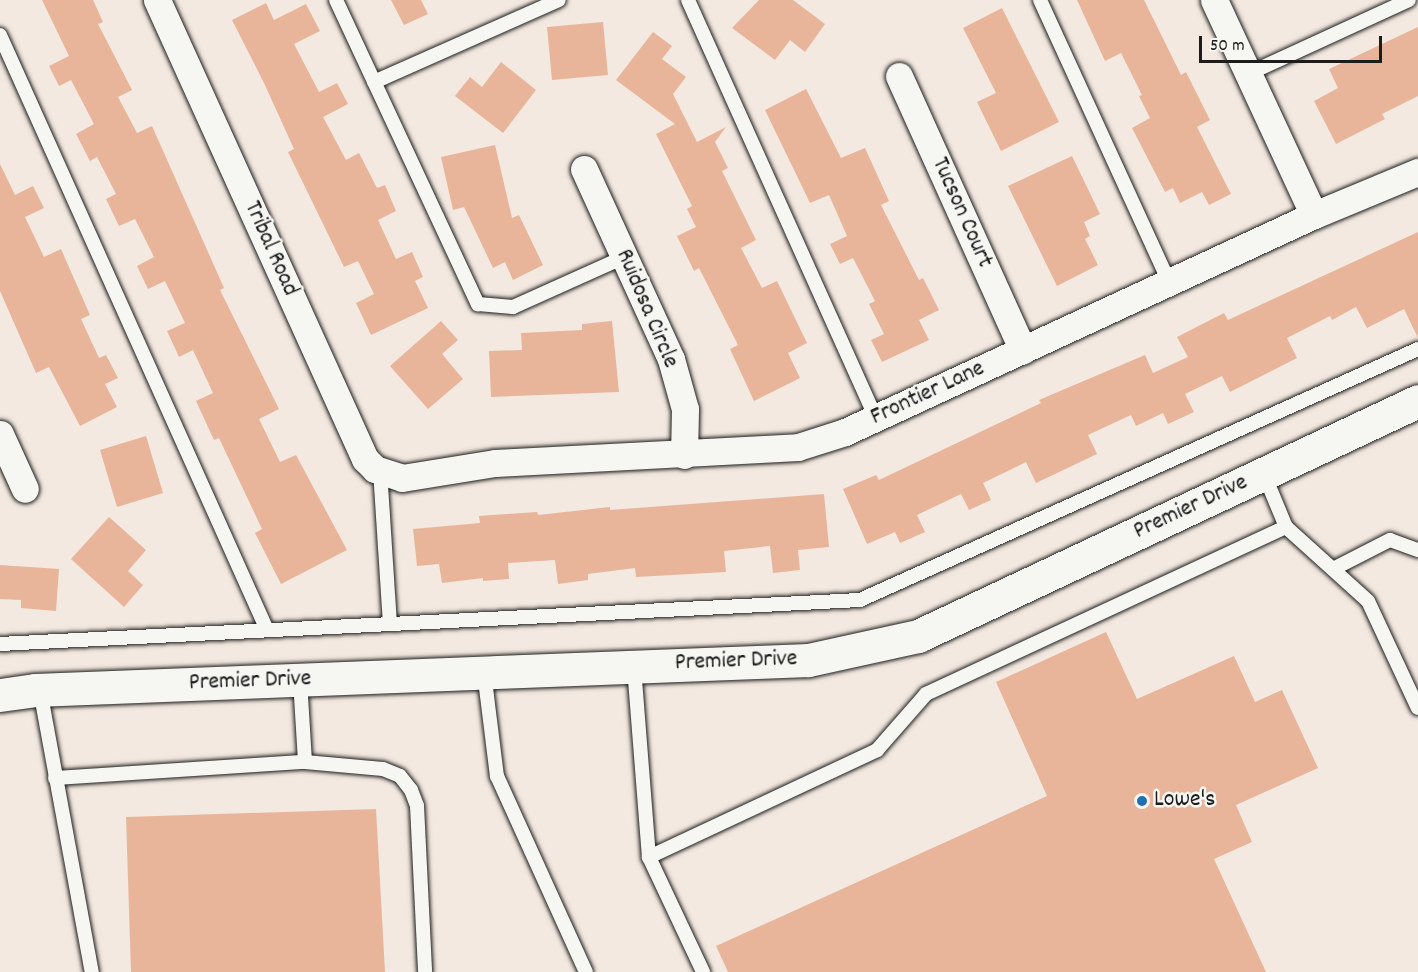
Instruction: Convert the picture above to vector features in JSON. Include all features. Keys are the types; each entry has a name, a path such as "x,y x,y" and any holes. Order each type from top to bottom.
{"street":[{"path":"1214,0 1314,214"},
{"name":"Tribal Road","path":"165,3 365,459 391,474"},
{"name":"Tucson Court","path":"899,76 1023,351"},
{"name":"Ruidosa Circle","path":"584,169 671,359 685,409 684,455"},
{"name":"Frontier Lane","path":"391,474 495,463 684,455 798,447 876,418 1314,214 1418,172"},
{"name":"Premier Drive","path":"0,695 40,690 808,660 918,636 1418,402"},
{"path":"0,434 25,489"}],"lane":[{"path":"336,0 478,304 513,307 624,257"},
{"path":"374,82 559,0"},
{"path":"687,0 876,418"},
{"path":"1040,0 1169,282"},
{"path":"1248,74 1393,3 1409,0"},
{"path":"0,35 267,630"},
{"path":"0,644 860,600 1418,349"},
{"path":"390,624 391,474"},
{"path":"1264,474 1286,527 1335,568 1368,601 1418,708"},
{"path":"649,857 877,750 926,694 1286,527"},
{"path":"1335,568 1390,540 1418,550"},
{"path":"634,667 649,857 704,972"},
{"path":"484,672 497,776 586,972"},
{"path":"300,680 305,762"},
{"path":"40,690 92,972"},
{"path":"55,778 305,762 383,769 400,776 411,790 417,806 425,972"}],"building":[{"path":"42,0 93,0 103,22 98,24 132,90 118,97 137,133 152,126 224,288 220,290 279,409 259,419 280,462 296,455 347,550 281,584 255,533 262,529 219,438 214,440 196,401 213,393 193,350 179,357 167,331 185,323 165,281 148,289 137,266 154,257 135,219 119,226 106,199 116,194 97,157 90,161 76,134 94,124 71,80 59,86 49,66 69,56"},
{"path":"391,0 421,0 428,14 404,25"},
{"path":"759,0 793,0 825,24 805,52 790,40 775,60 732,28"},
{"path":"1077,0 1144,0 1181,75 1186,72 1210,120 1197,127 1231,194 1209,205 1202,192 1180,203 1173,188 1165,192 1132,128 1150,118 1139,96 1142,95 1121,53 1105,61"},
{"path":"266,3 274,20 306,4 320,31 294,44 319,92 337,83 348,104 323,117 346,160 359,153 377,188 385,185 396,211 378,220 396,259 412,252 423,277 415,281 428,308 371,335 356,303 374,294 358,261 344,267 288,152 294,149 232,20"},
{"path":"1002,8 1059,122 1001,151 977,102 996,93 963,28"},
{"path":"603,22 608,75 552,80 547,27"},
{"path":"1418,27 1418,96 1382,114 1385,119 1336,144 1314,101 1338,88 1329,69"},
{"path":"653,32 672,46 662,59 686,77 673,94 697,142 726,127 715,142 728,168 722,171 756,240 741,248 762,288 777,281 807,343 788,353 800,378 754,401 730,349 738,345 699,268 694,271 677,236 696,227 687,209 692,206 656,134 675,124 616,80"},
{"path":"501,62 536,90 503,133 455,96 470,77 482,87"},
{"path":"806,89 841,158 865,148 889,201 881,205 919,280 923,278 939,310 919,320 929,340 882,362 871,340 884,334 869,304 875,301 853,258 840,264 830,244 847,236 829,195 810,203 765,110"},
{"path":"495,145 512,218 519,215 543,265 513,280 505,262 493,268 464,207 453,210 441,157"},
{"path":"1072,156 1100,214 1084,222 1090,236 1085,239 1098,265 1057,286 1008,186"},
{"path":"0,164 15,195 33,186 44,208 25,217 44,257 61,249 90,315 81,319 99,358 106,355 118,378 105,384 117,407 80,426 49,367 36,373 0,291"},
{"path":"1418,232 1418,338 1404,309 1367,328 1356,307 1332,320 1330,316 1287,338 1297,358 1230,392 1222,376 1185,394 1194,412 1168,424 1163,413 1136,426 1131,415 1088,435 1097,454 1036,483 1026,462 983,483 991,500 969,510 961,494 917,515 925,532 900,543 895,532 867,544 843,489 876,475 879,480 1041,403 1039,400 1145,355 1153,373 1188,357 1177,337 1224,313 1228,320"},
{"path":"441,321 458,340 442,354 463,379 428,409 390,366"},
{"path":"612,321 619,392 491,397 489,351 522,350 521,333 582,330 582,324"},
{"path":"146,436 163,493 117,507 100,450"},
{"path":"824,494 829,547 798,550 800,570 773,573 770,546 724,551 726,572 636,577 635,568 588,574 588,580 558,584 555,560 508,563 509,579 483,581 483,578 442,583 439,564 417,566 413,529 480,523 479,516 537,512 538,515 610,507 610,510"},
{"path":"109,517 146,550 128,571 143,585 124,607 71,559"},
{"path":"0,565 59,569 56,611 21,608 21,600 0,599"},
{"name":"Lowe's","path":"1106,632 1137,699 1234,656 1255,702 1282,690 1318,768 1236,805 1252,842 1214,859 1266,972 728,972 716,946 1047,796 996,682"},
{"path":"376,809 385,972 131,972 126,817"}],"place":[{"name":"Lowe's","path":"1142,801"}]}
